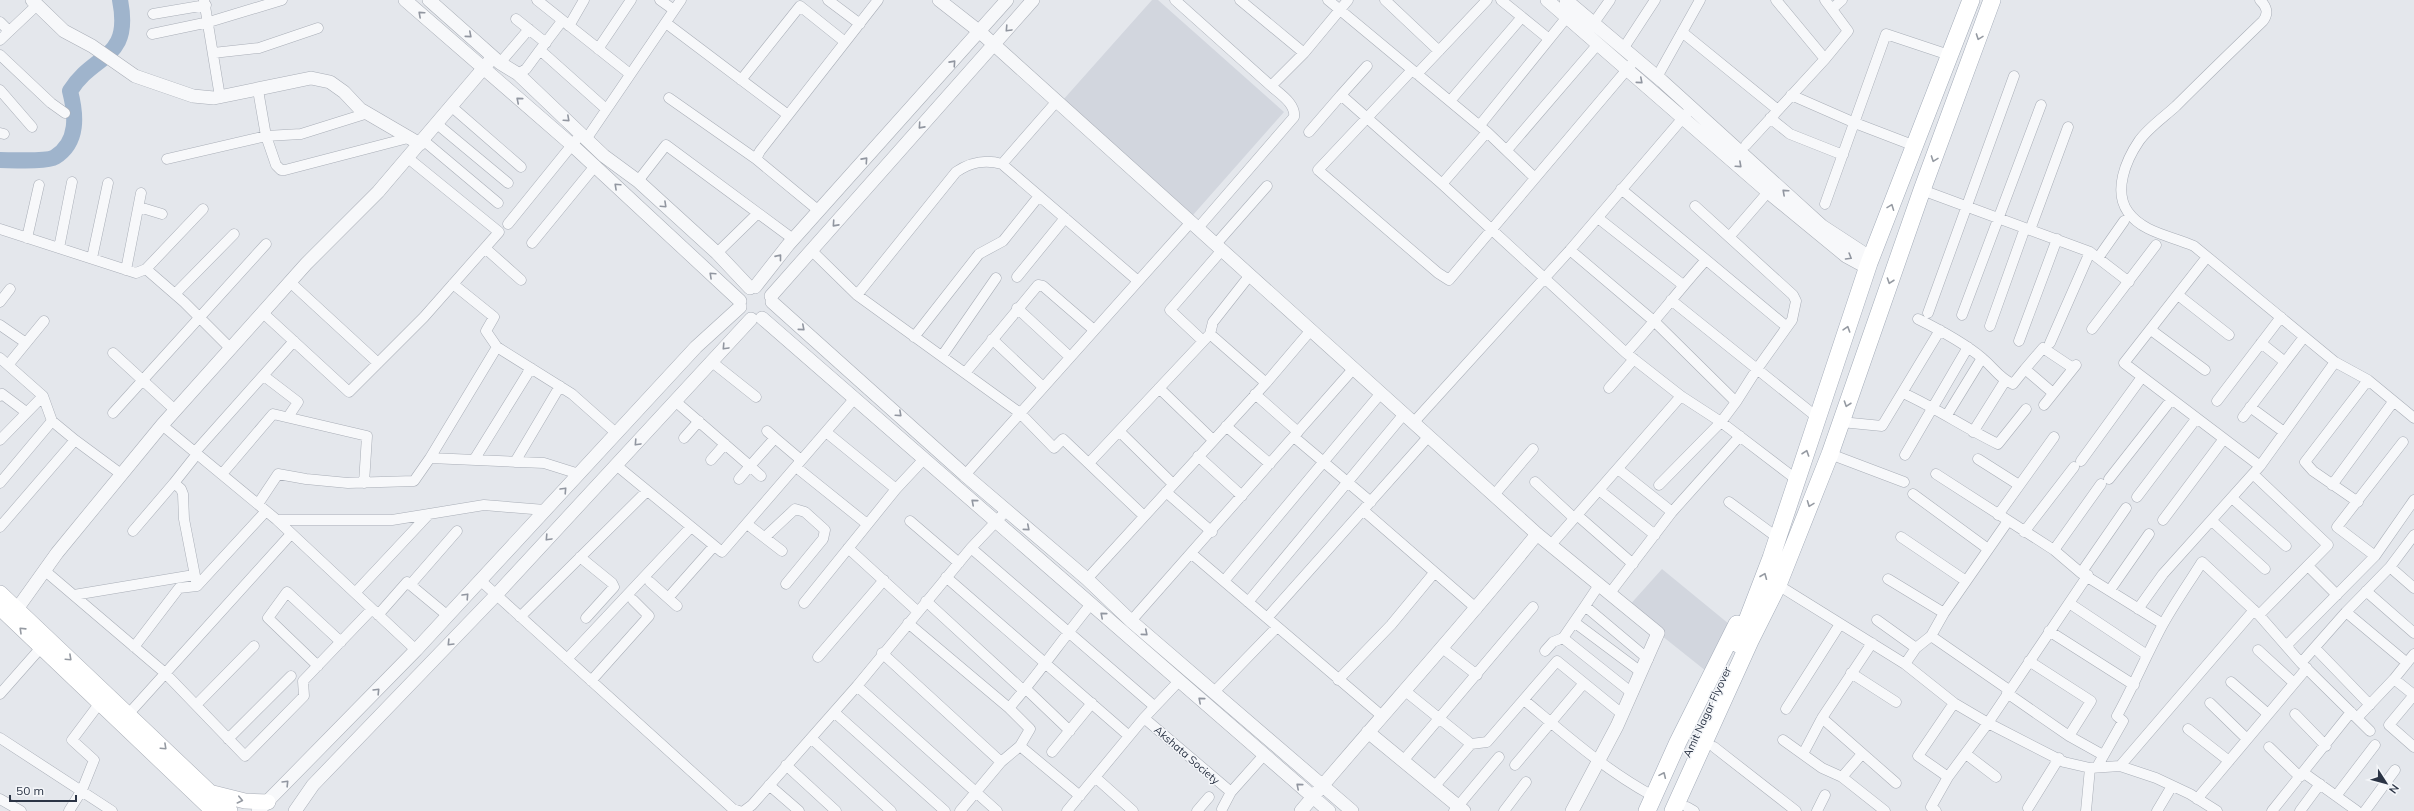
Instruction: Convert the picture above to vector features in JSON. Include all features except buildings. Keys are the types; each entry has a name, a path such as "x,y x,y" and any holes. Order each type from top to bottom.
{"main road":[{"path":"1685,810 1766,630 1756,614 1778,538 1870,263 1971,0"},
{"path":"1650,803 1678,742 1737,624 1756,614 1778,585 1830,454 1922,190 1992,0"},
{"path":"0,593 17,609 45,643 100,704 124,718"},
{"path":"0,608 45,643 124,718 210,805 230,811"},
{"name":"Amit Nagar Flyover","path":"1685,810 1756,614"},
{"name":"Amit Nagar Flyover","path":"1661,811 1746,639"},
{"path":"210,805 244,801 263,806"}],"street":[{"path":"152,34 209,22 282,0"},
{"path":"405,0 595,166 740,304 746,316 757,318 855,398 1329,811"},
{"path":"429,0 497,60 518,74 585,135 604,156 638,181 717,253 752,288 764,289 771,299 965,475 1087,578 1131,621 1352,811"},
{"path":"537,0 630,74"},
{"path":"518,74 526,69 543,46 566,24 584,0"},
{"path":"598,49 631,0"},
{"path":"660,0 674,10"},
{"path":"508,224 572,145 585,135 606,108 681,0"},
{"path":"828,0 860,24"},
{"path":"756,159 760,151 878,0"},
{"path":"939,0 994,44 1550,546 1658,633 1648,659 1599,762 1572,811"},
{"path":"263,806 416,650 696,347 740,304 745,292 752,288 793,239 980,32 1007,0"},
{"path":"295,811 313,785 496,595 712,362 757,318 770,312 771,299 811,250 1033,0"},
{"path":"965,475 1138,281 1194,225 1294,117 1295,112 1291,106 1271,86 1175,0"},
{"path":"1240,0 1304,53"},
{"path":"1328,0 1483,128 1536,178"},
{"path":"1271,86 1304,53 1348,0"},
{"path":"1385,0 1439,51"},
{"path":"1487,0 1439,51 1368,118 1318,170 1438,273 1450,280 1631,64"},
{"path":"1501,0 1549,39"},
{"path":"1547,0 1598,44 1656,77 1822,226 1870,263"},
{"path":"1566,0 1623,49 1631,64 1682,119 1846,256 1870,263"},
{"path":"1593,24 1610,0"},
{"path":"1623,49 1655,0"},
{"path":"1656,77 1700,0"},
{"path":"1776,0 1825,59"},
{"path":"1746,145 1825,59 1848,31 1825,0"},
{"path":"1832,9 1842,0"},
{"path":"2260,0 2267,9 2267,16 2263,21 2139,141 2124,170 2121,196 2127,211 2133,218 2160,235 2176,238 2194,246 2335,362 2368,380 2414,418"},
{"path":"0,40 35,3 64,31 92,46 135,76 193,96 220,97 311,78 330,82 368,113 408,138 421,142 498,203"},
{"path":"153,14 205,3 220,97"},
{"path":"741,80 802,3 845,42"},
{"path":"1450,101 1522,17"},
{"path":"1442,184 1549,39 1567,17"},
{"path":"516,19 529,29 543,46 606,108"},
{"path":"0,22 9,31"},
{"path":"666,23 788,115"},
{"path":"213,52 259,48 318,28"},
{"path":"17,609 44,570 121,474 175,410 262,312 378,192 483,69 497,60 529,29"},
{"path":"1682,32 1778,110"},
{"path":"1825,204 1886,34 1949,55"},
{"path":"1507,150 1598,44"},
{"path":"0,55 45,98 65,113"},
{"path":"1309,132 1367,66"},
{"path":"1928,313 2014,76"},
{"path":"0,90 32,127"},
{"path":"258,90 266,136 276,165 281,170 408,138"},
{"path":"1341,95 1442,184 1630,356 1681,396 1721,422 1797,480"},
{"path":"1791,95 1855,123 1915,146"},
{"path":"669,98 756,159 819,211"},
{"path":"1002,164 1057,101"},
{"path":"1962,315 2042,105"},
{"path":"452,107 522,167"},
{"path":"1248,602 1348,482 1570,250 1692,108"},
{"path":"166,159 266,136 301,134 368,113"},
{"path":"1770,118 1790,134 1843,155"},
{"path":"437,124 508,183"},
{"path":"1990,326 2068,127"},
{"path":"638,181 666,145 793,239"},
{"path":"262,312 349,392 453,284 499,232 408,158"},
{"path":"857,295 956,172 968,165 989,160 1002,164 1138,281"},
{"path":"532,243 595,166"},
{"path":"59,248 72,182"},
{"path":"92,258 108,183"},
{"path":"28,238 39,185"},
{"path":"1266,383 1170,310 1267,186"},
{"path":"1621,189 1787,327"},
{"path":"1922,190 1997,220 2057,239 2094,255 2129,282"},
{"path":"1730,236 1768,192"},
{"path":"126,270 141,193"},
{"path":"914,336 979,254 1003,241 1038,196"},
{"path":"1659,484 1721,422 1796,312 1796,301 1793,295 1730,236 1695,206"},
{"path":"139,207 162,214"},
{"path":"0,230 136,273 146,269 203,208"},
{"path":"717,253 758,213"},
{"path":"1017,277 1065,218"},
{"path":"1598,218 1683,285"},
{"path":"2050,343 2094,255 2124,221"},
{"path":"175,294 234,234"},
{"path":"2019,341 2057,239"},
{"path":"113,412 201,318 266,244"},
{"path":"2092,329 2156,245"},
{"path":"485,248 521,280"},
{"path":"811,250 857,295 1020,413 1054,448 1063,439 1144,516"},
{"path":"1570,250 1655,322 1736,402"},
{"path":"2207,257 2124,363 2223,440 2260,466"},
{"path":"1609,388 1630,356 1671,300 1706,261"},
{"path":"146,269 201,318 230,348"},
{"path":"1089,463 1206,338 1213,322 1250,275"},
{"path":"942,356 996,278"},
{"path":"290,282 378,363"},
{"path":"453,284 494,317 486,330 497,347 572,394 616,433"},
{"path":"965,373 1033,288 1038,285 1043,286 1094,330"},
{"path":"0,302 10,289"},
{"path":"2178,295 2229,335"},
{"path":"1671,300 1818,418"},
{"path":"1017,308 1070,357"},
{"path":"2216,401 2281,317"},
{"path":"1918,319 1968,347 1982,358 2005,381 2013,384 2043,348 2075,367 2044,405"},
{"path":"8,366 44,321"},
{"path":"0,325 26,343"},
{"path":"1087,578 1266,383 1311,330"},
{"path":"1841,422 1882,426 1940,330"},
{"path":"2151,330 2205,370"},
{"path":"2243,417 2304,337"},
{"path":"992,339 1044,387"},
{"path":"134,531 174,483 196,453 294,342"},
{"path":"2261,343 2285,362"},
{"path":"134,647 179,588 197,586 262,508 278,474 306,479 364,483 414,481 430,458 497,347"},
{"path":"1905,455 1968,347"},
{"path":"113,353 144,379 175,410"},
{"path":"0,358 43,396 52,420 75,440 121,474"},
{"path":"1947,414 1982,358"},
{"path":"712,362 756,397"},
{"path":"2138,610 2163,574 2260,466 2335,362"},
{"path":"474,460 531,368"},
{"path":"1131,621 1212,532 1354,368"},
{"path":"2025,369 2053,393"},
{"path":"264,376 298,402 288,417"},
{"path":"2024,532 2142,377"},
{"path":"2358,502 2332,485 2305,462 2368,380"},
{"path":"1974,432 2005,381"},
{"path":"514,462 560,386"},
{"path":"1159,388 1213,440"},
{"path":"1224,581 1381,393"},
{"path":"1903,393 1934,407 1974,432 1998,444 2026,409"},
{"path":"0,396 2,394 26,412"},
{"path":"1255,394 1323,461 1371,502"},
{"path":"0,440 43,396"},
{"path":"1550,546 1681,396"},
{"path":"616,465 722,552 855,398"},
{"path":"2054,550 2105,482 2171,400"},
{"path":"676,401 761,476"},
{"path":"2332,485 2393,402"},
{"path":"2250,407 2284,432"},
{"path":"222,474 273,414 367,436 364,483"},
{"path":"2137,497 2196,419"},
{"path":"0,483 52,420"},
{"path":"684,438 699,421"},
{"path":"162,425 277,520 416,650"},
{"path":"1226,426 1270,464"},
{"path":"767,431 799,464 867,524"},
{"path":"1119,431 1173,484"},
{"path":"826,432 896,489"},
{"path":"1267,618 1429,436"},
{"path":"1610,593 1672,512 1740,436"},
{"path":"1998,515 2054,437"},
{"path":"739,479 775,438"},
{"path":"0,528 75,440"},
{"path":"2163,520 2223,440"},
{"path":"2375,556 2337,527 2358,502 2403,442"},
{"path":"711,460 725,444"},
{"path":"1494,495 1533,449"},
{"path":"1830,454 1904,482"},
{"path":"1198,456 1242,496"},
{"path":"430,458 544,463 579,474"},
{"path":"804,603 896,489 924,459"},
{"path":"1978,459 2019,485"},
{"path":"1618,469 1672,512"},
{"path":"1936,474 2054,550 2085,574 2138,610 2163,624"},
{"path":"2120,766 2256,612 2308,566 2328,545 2253,474"},
{"path":"1535,482 1633,564"},
{"path":"174,483 181,489 184,519 197,586"},
{"path":"1599,490 1655,535"},
{"path":"520,616 647,491"},
{"path":"1166,492 1212,532"},
{"path":"1913,494 1988,549"},
{"path":"2232,498 2286,546"},
{"path":"2286,646 2375,556 2414,500"},
{"path":"1729,502 1778,538"},
{"path":"277,520 392,520 484,505 545,510"},
{"path":"1936,811 1931,807 1948,778 1988,723 2008,691 2069,603 2085,574 2126,508"},
{"path":"764,537 795,509 804,512 825,530 823,539 786,584"},
{"path":"1363,510 1477,610"},
{"path":"749,809 769,784 857,686 882,653 946,577 1006,511"},
{"path":"355,593 429,514"},
{"path":"910,521 959,563"},
{"path":"1905,664 1916,648 1931,636 1944,613 2008,521"},
{"path":"2212,521 2265,569"},
{"path":"747,524 782,551"},
{"path":"567,659 691,527"},
{"path":"410,585 457,531"},
{"path":"124,718 291,534"},
{"path":"1301,811 1441,647 1477,610 1537,534"},
{"path":"2110,590 2149,534"},
{"path":"2197,798 2294,683 2315,648 2346,612 2390,567 2414,535"},
{"path":"1901,537 1966,581"},
{"path":"668,598 714,546"},
{"path":"848,548 917,611"},
{"path":"972,548 1154,706"},
{"path":"1192,554 1382,716"},
{"path":"580,557 612,583 614,587 586,618"},
{"path":"2086,811 2093,768 2123,721 2116,716 2134,685 2147,654 2163,624 2202,562 2256,612 2304,665 2370,731"},
{"path":"2308,566 2337,595"},
{"path":"2390,567 2414,588"},
{"path":"44,570 164,673 244,756 304,696 303,681 341,642 408,582 448,616"},
{"path":"1338,680 1391,626 1434,573"},
{"path":"74,595 194,575"},
{"path":"946,577 1129,736"},
{"path":"1888,579 1944,613"},
{"path":"481,580 733,809 739,811"},
{"path":"818,657 884,580"},
{"path":"650,582 677,606"},
{"path":"1545,651 1553,642 1563,638 1599,585"},
{"path":"1778,585 1905,664 1954,703 1988,723 2059,758 2093,768 2120,766 2172,786 2197,798 2217,811"},
{"path":"2366,591 2414,633"},
{"path":"318,666 268,618 287,592 341,642"},
{"path":"591,680 649,616 633,600"},
{"path":"926,601 1070,731"},
{"path":"2069,603 2147,654"},
{"path":"1009,708 1047,664 1067,632 1091,604"},
{"path":"1585,606 1648,659"},
{"path":"1404,761 1533,607"},
{"path":"2346,612 2407,663"},
{"path":"1877,620 1916,648"},
{"path":"908,622 1009,708 1030,729 1020,746 1000,762 960,811"},
{"path":"1574,622 1642,672"},
{"path":"1786,709 1840,624"},
{"path":"1214,692 1277,627"},
{"path":"2049,631 2134,685"},
{"path":"1931,636 2069,736 2102,755"},
{"path":"1563,638 1632,693"},
{"path":"0,694 45,643"},
{"path":"1803,754 1822,718 1872,643"},
{"path":"196,705 254,646"},
{"path":"1441,647 1477,675"},
{"path":"2315,648 2370,705"},
{"path":"2258,650 2294,683"},
{"path":"882,653 1000,762"},
{"path":"2272,811 2354,715 2370,705 2414,654"},
{"path":"1434,787 1470,744 1487,742 1557,661 1622,714"},
{"path":"2029,661 2091,701 2069,736"},
{"path":"1851,673 1896,702"},
{"path":"228,739 291,676"},
{"path":"2394,679 2414,695 2389,725 2414,747"},
{"path":"1069,810 1154,706 1179,681"},
{"path":"2231,682 2268,714"},
{"path":"1515,765 1552,723 1584,683"},
{"path":"857,686 975,793 997,811"},
{"path":"1404,690 1470,744"},
{"path":"1524,700 1599,762 1624,780 1650,803"},
{"path":"1052,752 1092,703"},
{"path":"1948,778 1918,756 1954,703"},
{"path":"2210,703 2247,739"},
{"path":"70,811 82,790 94,760 72,740 100,704"},
{"path":"834,712 945,811"},
{"path":"2295,714 2326,746"},
{"name":"Akshata Society","path":"1144,718 1231,792"},
{"path":"1822,718 1896,783"},
{"path":"2188,729 2229,761"},
{"path":"1368,732 1459,809 1499,757"},
{"path":"0,738 82,790 112,811"},
{"path":"811,738 891,811"},
{"path":"1783,740 1822,768 1842,777 1885,811"},
{"path":"2336,796 2375,745"},
{"path":"1020,746 1080,796"},
{"path":"1714,747 1796,811"},
{"path":"2269,747 2302,775 2320,784 2357,811"},
{"path":"1842,777 1862,754"},
{"path":"1966,754 1996,777"},
{"path":"1222,809 1231,792 1264,755"},
{"path":"2028,808 2059,758"},
{"path":"786,765 836,811"},
{"path":"2365,811 2395,770"},
{"path":"1095,777 1133,811"},
{"path":"1504,811 1526,782"},
{"path":"769,784 799,811"},
{"path":"2300,811 2320,784"},
{"path":"2157,811 2172,786"},
{"path":"1817,811 1825,795"},
{"path":"1197,811 1209,797"},
{"path":"0,799 21,811"}],"shaded area":[{"path":"1152,0 1158,0 1284,112 1193,215 1063,100"},
{"path":"1662,569 1729,624 1706,671 1627,608"}],"waterway":[{"path":"0,160 51,159 63,151 72,136 74,127 74,109 70,91 80,78 108,54 116,45 121,34 122,20 120,0"}]}
